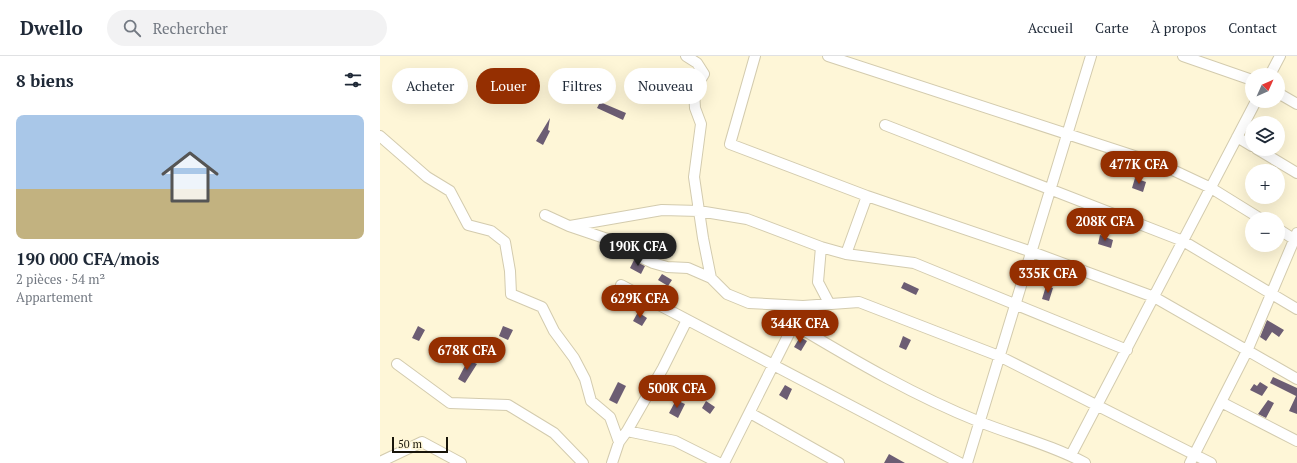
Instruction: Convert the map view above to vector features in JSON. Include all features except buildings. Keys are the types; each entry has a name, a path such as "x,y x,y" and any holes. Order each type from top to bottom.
{"street":[{"path":"686,56 697,63 704,74 694,91 695,108 701,124 694,177 711,278"},
{"path":"755,56 730,144 867,196 1032,252 1154,297 1297,379"},
{"path":"828,56 1162,165 1211,188 1250,212"},
{"path":"967,463 1092,56"},
{"path":"1183,56 1245,78"},
{"path":"1274,68 1280,56"},
{"path":"1285,97 1297,104"},
{"path":"1071,456 1252,108"},
{"path":"885,125 1183,241 1297,310"},
{"path":"380,136 427,177 450,191 468,225 491,231 505,242 510,271 511,294 542,306 554,331 574,358 585,379 591,400 610,417 619,442"},
{"path":"1238,137 1245,142"},
{"path":"1269,156 1297,173"},
{"path":"846,254 867,196"},
{"path":"569,226 662,210 699,211 747,219 821,247 846,254 914,263 1127,350"},
{"path":"545,215 569,226 631,247 642,258 653,263 666,267 688,268 711,278 727,294 748,303 803,306 859,302 999,356 1097,406 1192,459 1211,463"},
{"path":"1192,459 1247,351 1270,294 1296,238 1285,232"},
{"path":"821,247 818,282 829,303"},
{"path":"621,285 960,463"},
{"path":"724,463 795,325 803,306"},
{"path":"612,463 619,442 664,368 687,320"},
{"path":"795,325 892,382 980,422 1063,451 1085,463"},
{"path":"397,364 450,403 508,405 554,433 583,463"},
{"path":"1221,402 1297,441"},
{"path":"750,413 839,463"},
{"path":"627,430 675,441 719,463"},
{"path":"380,462 422,442 461,463"}]}
